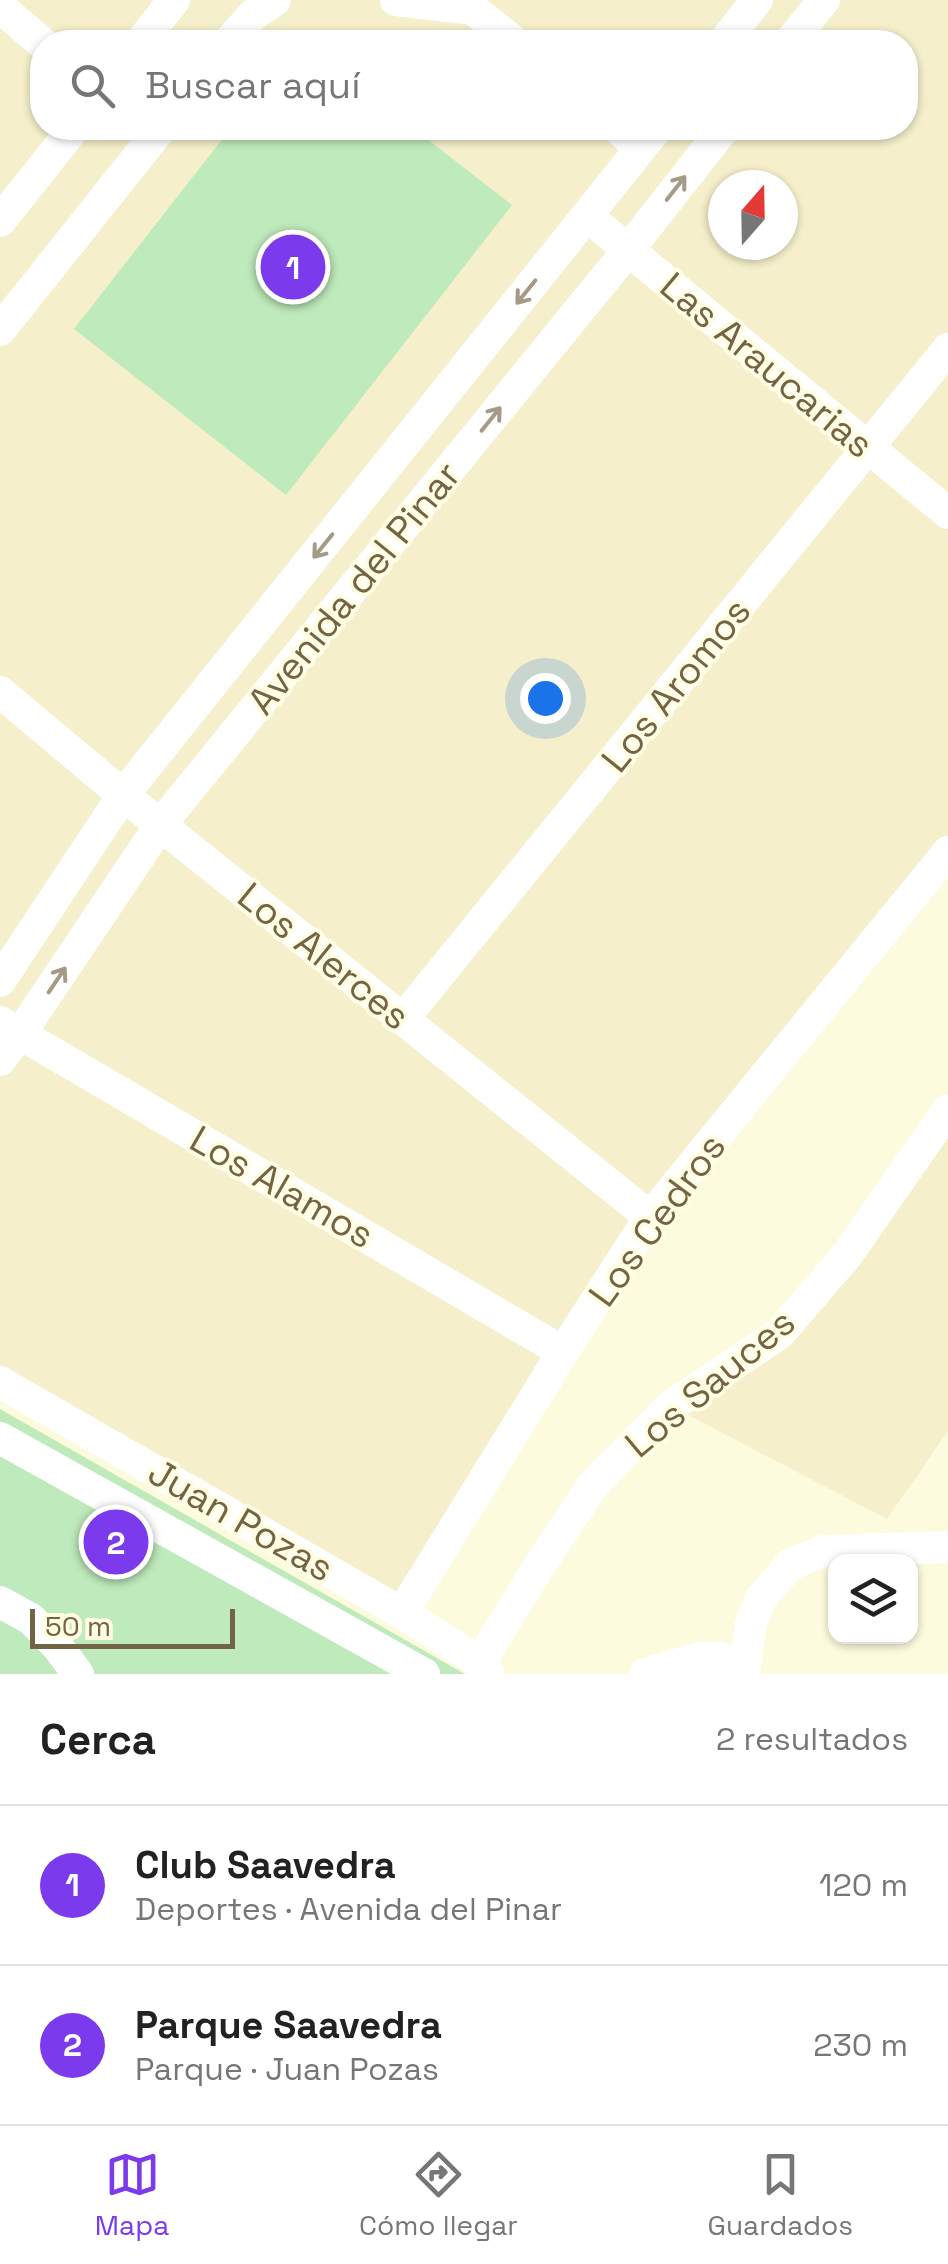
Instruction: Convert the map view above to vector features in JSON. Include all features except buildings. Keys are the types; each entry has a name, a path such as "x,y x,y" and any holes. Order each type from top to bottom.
{"street":[{"path":"150,30 174,0"},
{"path":"240,30 275,0"},
{"path":"396,0 468,4 499,30"},
{"path":"733,30 757,0"},
{"path":"800,30 824,0"},
{"path":"0,7 30,33"},
{"path":"0,221 64,140"},
{"path":"0,330 151,140"},
{"name":"Avenida del Pinar","path":"0,981 124,795 587,216 635,140"},
{"name":"Avenida del Pinar","path":"7,1039 161,824 715,140"},
{"name":"Las Araucarias","path":"587,216 948,513"},
{"name":"Los Aromos","path":"403,1020 948,349"},
{"name":"Los Alerces","path":"0,692 650,1217"},
{"name":"Los Cedros","path":"402,1613 650,1217 948,852"},
{"name":"Los Alamos","path":"7,1039 563,1352"},
{"name":"Los Sauces","path":"484,1668 542,1560 594,1485 671,1406 779,1334 847,1255 948,1110"},
{"name":"Juan Pozas","path":"0,1382 402,1613 484,1668"},
{"path":"0,1438 424,1674"},
{"path":"645,1674 700,1658 720,1658 744,1670 750,1623 760,1598 791,1564 824,1552 948,1547"},
{"path":"0,1602 31,1619 78,1674"}],"shaded area":[{"path":"0,0 948,0 948,852 650,1217 402,1613 0,1382"},
{"path":"948,1110 948,1431 887,1519 671,1406 779,1333"}],"green space":[{"path":"222,140 428,140 512,205 286,495 74,329"},
{"path":"0,1409 465,1674 0,1674"}],"place":[{"name":"Club Saavedra","path":"293,267"},
{"name":"Parque Saavedra","path":"116,1542"}]}
